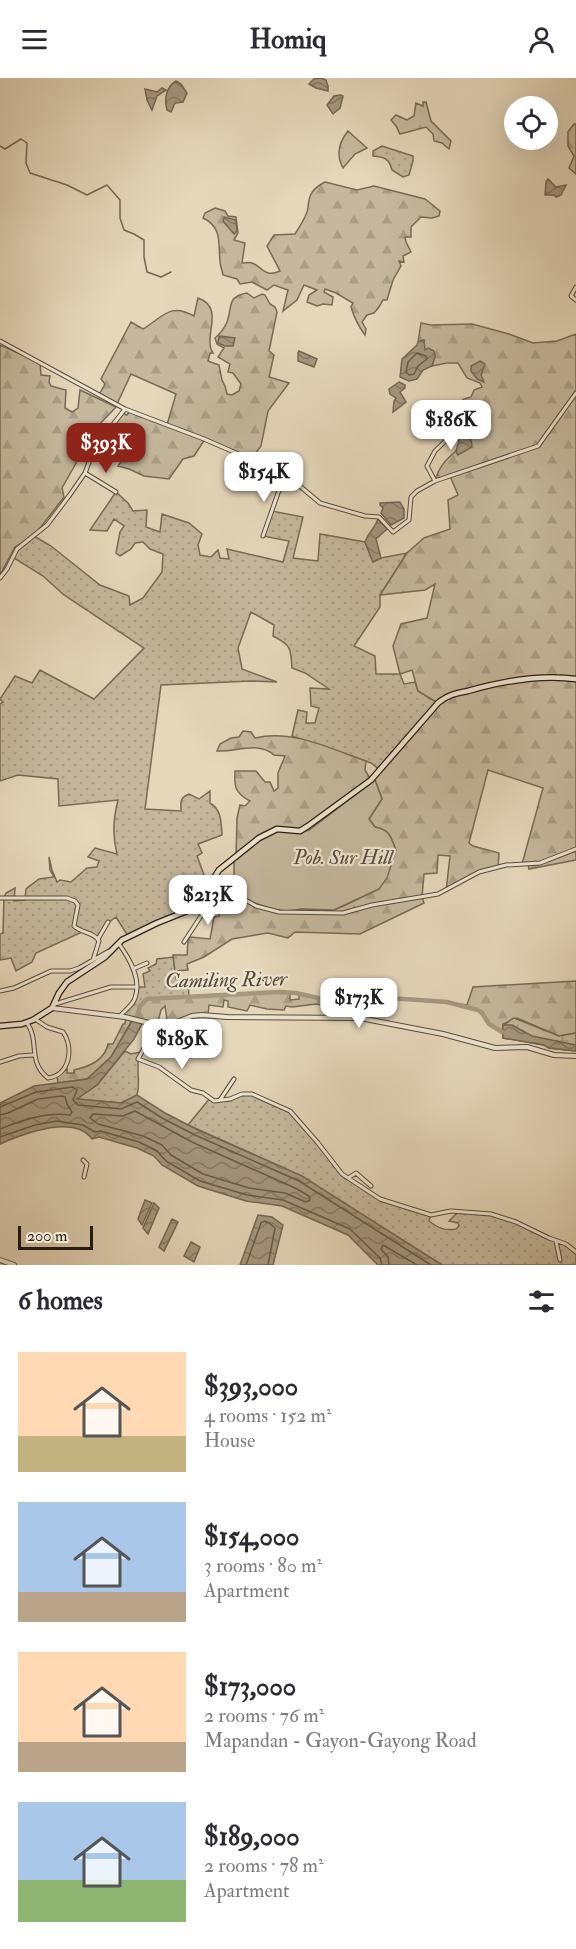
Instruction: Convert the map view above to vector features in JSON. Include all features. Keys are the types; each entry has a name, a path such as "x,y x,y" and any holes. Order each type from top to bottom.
{"main road":[{"path":"0,1026 27,1023 35,1019 53,1006 58,993 67,982 105,957 131,935 197,907 213,894 217,873 259,838 278,829 302,830 370,780 438,703 447,696 527,679 547,677 576,679"}],"street":[{"path":"576,287 571,296 576,300"},
{"path":"0,341 125,409 244,455 273,469 320,503 365,516 379,517 393,532 409,520 411,499 414,494 435,481 538,446 576,393"},
{"path":"0,578 17,549 47,525 85,473 94,448 125,409"},
{"path":"435,481 427,466 435,452 458,429 475,424"},
{"path":"85,473 116,492"},
{"path":"263,536 284,476"},
{"path":"184,942 213,894 235,894 261,908 279,912 342,913 372,905 438,894 479,872 506,865 540,863 576,849"},
{"path":"0,898 72,899 78,905 74,926 98,939"},
{"path":"93,960 98,947 98,939 108,922"},
{"path":"118,944 129,959 136,987 135,999 123,1016"},
{"path":"0,992 14,988 49,971 73,970 111,950"},
{"path":"133,969 147,963"},
{"path":"53,1006 67,999 111,987 136,987"},
{"path":"53,1006 123,1016 165,1027"},
{"path":"576,1056 558,1055 526,1047 495,1048 443,1034 354,1018 202,1015 192,1016 165,1027 145,1046 138,1059 159,1067 191,1090 205,1094 214,1101 234,1098 242,1094 252,1094 290,1111 334,1165 348,1178 380,1199 431,1215 448,1211 491,1214 516,1222 566,1244 576,1252"},
{"path":"27,1023 32,1033 33,1055 40,1070 48,1078 60,1074 67,1064 68,1042 65,1034 35,1019"},
{"path":"0,1062 19,1056 33,1055"},
{"path":"220,1100 234,1079"},
{"path":"83,1160 87,1163 84,1177"},
{"path":"348,1178 356,1173 371,1186"},
{"path":"556,1240 560,1260"},
{"path":"0,1260 14,1265"}],"green space":[{"path":"423,102 426,102 431,121 451,141 449,149 442,143 434,141 433,134 426,127 400,134 391,120 396,115 407,120 414,116 416,103 423,106"},
{"path":"576,124 576,174 569,168 574,156 568,146 568,132"},
{"path":"348,131 367,148 355,154 343,168 340,149 342,140"},
{"path":"382,146 413,156 409,175 403,177 392,170 386,159 373,156 373,151"},
{"path":"325,182 357,190 374,186 425,199 440,211 439,216 421,217 411,227 411,237 405,237 411,252 403,256 404,262 399,261 401,266 393,280 387,300 383,300 374,313 367,315 362,322 366,329 365,335 351,307 353,303 336,293 325,289 324,292 333,297 332,305 317,306 307,302 309,295 317,290 304,285 297,300 283,311 288,290 274,285 267,290 252,282 240,284 237,279 223,275 217,231 203,218 205,213 215,208 225,211 228,216 236,217 238,233 234,240 245,243 242,263 252,263 267,273 275,273 280,271 267,246 274,235 295,234 306,214 312,192"},
{"path":"247,293 254,298 265,295 270,304 275,307 277,312 269,351 274,355 269,377 289,383 268,411 261,446 251,459 205,439 194,456 183,459 169,479 144,476 118,466 131,447 105,433 122,413 127,415 130,411 167,425 176,394 131,374 117,404 99,395 105,384 101,379 131,322 143,329 173,311 179,310 194,316 198,298 206,303 211,309 212,316 210,346 213,353 210,353 208,361 219,365 227,394 232,395 239,391 241,384 233,373 228,372 230,364 218,357 224,348 217,344 215,338 226,325 233,300"},
{"path":"421,323 431,325 472,324 533,343 557,341 576,334 576,860 529,869 528,864 522,864 543,788 488,770 469,843 499,853 498,867 476,873 446,891 450,856 438,855 437,873 424,874 422,897 424,903 360,934 295,932 288,938 268,933 232,939 204,957 187,964 188,970 175,971 173,955 187,955 190,937 210,939 214,917 219,916 220,908 230,909 235,894 257,905 282,912 307,913 332,910 379,889 396,850 389,834 375,827 369,819 382,799 375,775 438,703 418,691 412,670 400,674 393,646 401,624 427,618 435,584 425,590 380,595 407,553 424,538 450,529 448,500 458,495 450,476 435,481 443,464 456,451 457,453 469,436 462,431 455,430 453,426 458,415 458,404 471,397 474,390 482,387 480,383 467,378 458,363 432,366 435,356 424,350 423,340 418,342"},
{"path":"0,345 40,363 41,375 50,376 51,386 66,390 65,408 72,412 78,408 80,390 116,407 96,428 62,488 64,497 34,536 15,547 0,575"},
{"path":"116,492 133,511 147,510 146,527 160,532 162,514 189,523 202,534 198,545 200,555 211,557 218,550 220,558 229,559 227,549 283,562 289,541 263,536 272,511 303,517 293,558 318,561 320,534 365,542 373,562 381,558 407,553 380,595 380,607 354,646 375,656 376,674 400,674 404,684 415,682 418,691 438,703 380,770 371,763 292,736 298,710 307,712 306,723 315,723 319,708 311,706 310,688 329,689 305,673 292,668 289,648 273,636 274,625 251,612 238,648 242,669 277,682 161,685 145,809 181,811 181,801 184,797 189,794 199,799 210,791 210,803 219,813 222,835 198,844 202,853 197,856 206,880 199,886 207,900 196,907 128,936 116,917 108,923 98,939 82,932 36,953 32,962 16,971 11,958 0,960 0,934 3,933 6,893 15,888 14,901 25,900 26,889 39,879 54,877 50,870 49,857 57,882 60,880 71,882 87,868 97,867 99,861 88,857 95,848 117,854 114,827 118,800 59,806 58,779 18,775 0,781 0,704 3,702 0,699 15,676 32,683 40,670 94,699 144,648 64,595 43,576 14,558 17,549 34,536 51,546 100,585 129,596 130,605 143,598 162,572 163,554 150,549 143,542 135,543 131,549 120,556 116,553 120,532 124,526 114,519 107,531 90,530"},
{"path":"243,731 251,732 255,738 283,736 298,738 366,761 365,770 371,780 301,830 273,832 236,856 237,818 240,805 245,806 250,801 236,789 235,771 256,771 265,782 270,782 274,791 278,788 278,773 285,756 254,748 217,751 220,744 231,738 239,737"},
{"name":"Pob. Sur Hill","path":"375,780 382,799 369,819 375,827 389,834 396,850 387,878 379,889 334,910 287,911 272,909 250,901 234,891 234,859 244,851 261,838 280,830 300,832 309,830"},
{"path":"173,957 176,979 188,979 189,997 148,999 136,1019 120,1016 133,1002 136,987 145,987 143,974 150,971 148,968 156,964 157,959"},
{"path":"576,981 576,1033 559,1036 517,1018 503,1024 502,1032 489,1023 478,1010 447,1002 467,1005 473,987"},
{"path":"290,992 290,1000 299,999 299,994 327,1000 346,996 344,1018 330,1017 331,1014 339,1015 340,1008 316,1004 286,1006 284,1010 250,1005 247,1011 228,1007 228,1001 224,1000 223,1007 209,1005 208,1015 198,1015 168,1026 165,1006 161,1010 157,1025 136,1019 140,1006 147,999"},
{"path":"126,1017 133,1019 111,1057 87,1079 58,1083 57,1076 67,1069 67,1073 74,1073 74,1070 90,1065 100,1058 108,1044 113,1044 125,1024"},
{"path":"514,1018 559,1036 576,1033 576,1051 503,1038 504,1026"},
{"path":"125,1051 131,1054 140,1052 137,1095 122,1103 76,1099 97,1085"},
{"path":"252,1094 290,1111 342,1174 380,1199 431,1215 429,1221 445,1229 456,1229 459,1226 458,1223 449,1221 458,1212 489,1215 520,1223 576,1252 576,1265 442,1265 282,1167 188,1125 210,1098 214,1101"}],"water":[{"path":"314,79 326,80 328,91 309,84"},
{"path":"176,81 187,93 183,102 175,103 171,112 167,110 166,98 168,90"},
{"path":"162,88 166,90 157,96 152,110 145,89 157,92"},
{"path":"334,96 343,96 340,108 333,114 327,105"},
{"path":"548,179 556,187 566,185 561,195 556,197 545,195"},
{"path":"224,217 236,220 237,231 234,234 223,221"},
{"path":"219,336 235,338 233,346 218,343"},
{"path":"424,340 425,350 428,348 434,351 432,366 423,370 417,379 409,381 400,377 402,359 418,342"},
{"path":"299,351 317,359 314,367 298,361"},
{"path":"480,361 485,364 481,375 484,382 477,379 471,371 471,366"},
{"path":"399,382 405,385 400,392 406,402 393,412 396,398 390,394 389,389"},
{"path":"458,429 468,436 472,447 458,455 456,451 459,441 456,437 452,438"},
{"path":"400,502 404,509 404,518 391,525 381,513 383,508 380,503"},
{"path":"378,519 387,529 376,539 381,558 373,562 365,542"},
{"path":"133,1019 143,1022 134,1039 97,1085 77,1099 121,1103 137,1095 198,1130 302,1176 442,1265 378,1265 348,1235 282,1206 246,1201 198,1186 162,1165 154,1156 137,1148 99,1137 92,1139 84,1132 73,1128 48,1128 34,1131 0,1144 0,1103 34,1086 87,1079 111,1057"},
{"path":"503,1025 512,1025 532,1036 576,1045 576,1051 503,1038"},
{"path":"145,1200 152,1203 142,1225 138,1219"},
{"path":"154,1203 159,1208 148,1234 143,1228"},
{"path":"258,1215 272,1217 283,1225 273,1265 240,1265"},
{"path":"172,1219 178,1222 164,1251 159,1247"},
{"path":"191,1242 200,1247 194,1262 184,1256"}],"waterway":[{"path":"0,146 5,149 21,139 27,143 26,163 30,173 67,185 87,195 107,185 120,200 120,218 124,230 144,240 147,272 161,277 171,272"},
{"name":"Camiling River","path":"135,1023 140,1006 147,999 280,992 327,1000 361,996 447,1002 478,1010 489,1024 502,1032"}]}
